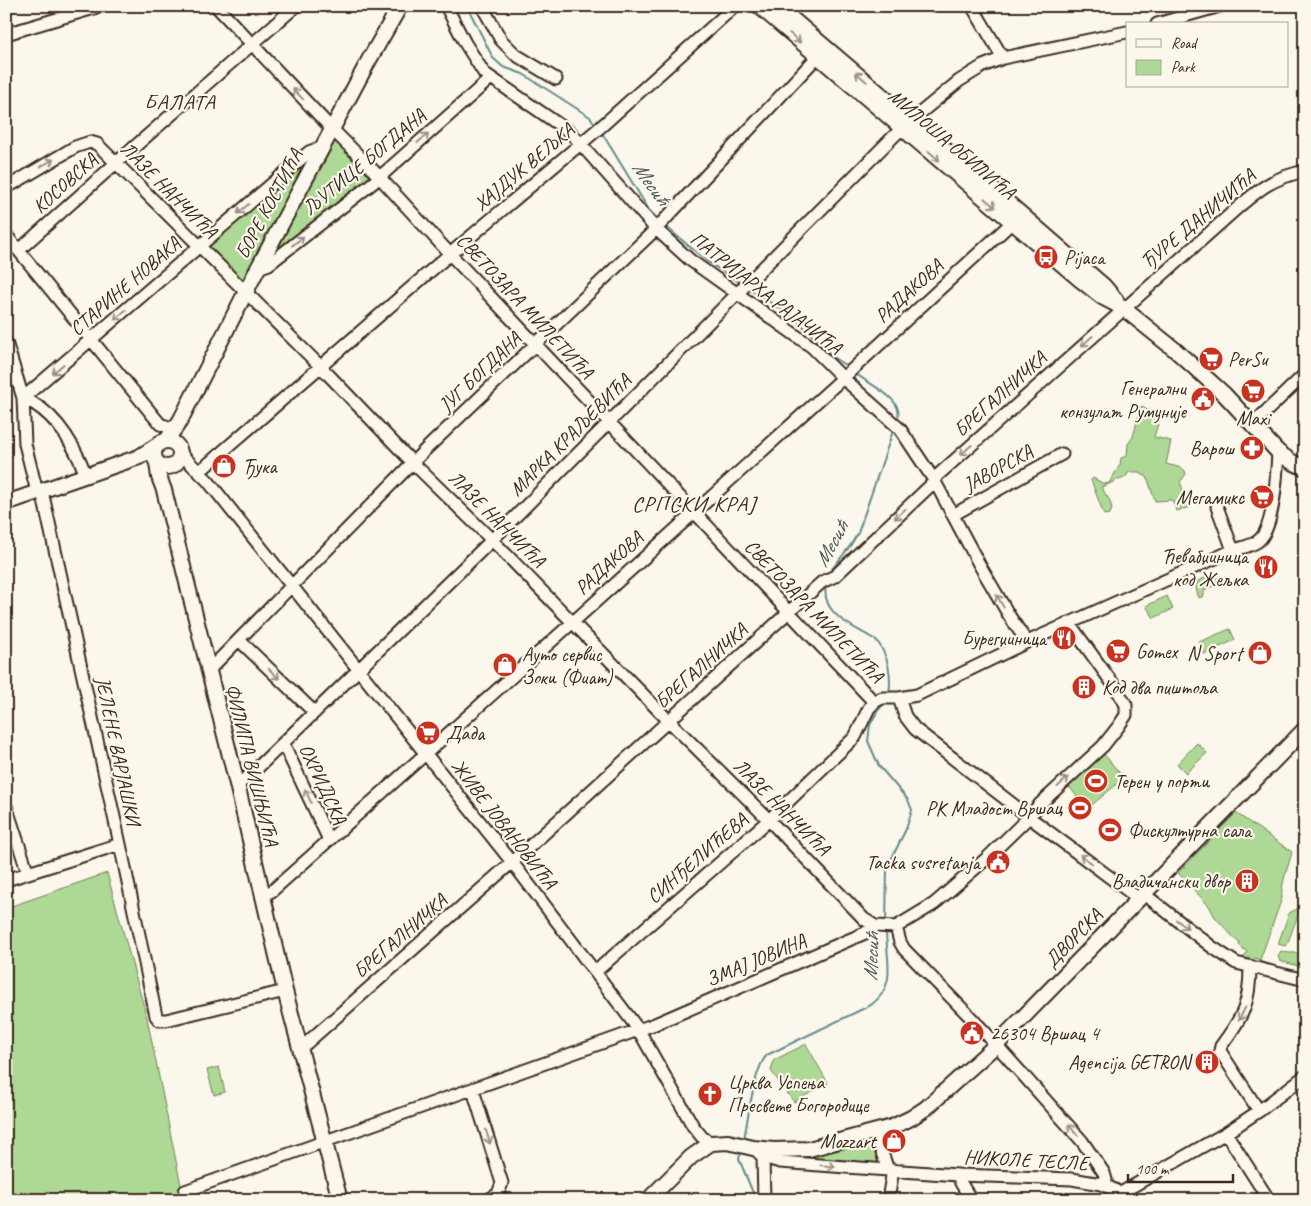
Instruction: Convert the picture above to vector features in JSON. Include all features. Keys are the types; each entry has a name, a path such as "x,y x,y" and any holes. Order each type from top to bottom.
{"main road":[{"name":"БОРЕ КОСТИЋА","path":"170,451 176,426 322,147 400,6"},
{"name":"МИЛОША ОБИЛИЋА","path":"758,6 817,57 907,124"},
{"name":"МИЛОША ОБИЛИЋА","path":"778,6 907,124 1017,218 1104,286 1123,308 1174,349 1224,394 1278,452 1305,468"},
{"path":"139,457 167,467 170,451"},
{"path":"6,503 139,457 170,451"},
{"path":"164,490 170,451"},
{"name":"ФИЛИПА ВИШЊИЋА","path":"170,451 154,453 159,477 164,490 237,784 285,991 340,1200"},
{"name":"ДВОРСКА","path":"711,1143 719,1142 750,1148 794,1150 815,1148 902,1123 926,1108 996,1045 1305,729"},
{"path":"648,1200 683,1164 711,1143"}],"street":[{"path":"6,34 101,6"},
{"name":"КОСОВСКА","path":"19,250 296,6"},
{"name":"ПАТРИЈАРХА РАЈАЧИЋА","path":"446,6 478,65 490,78 571,133 660,224 690,260 744,288 807,343 849,372 896,425 934,480 997,595 1027,642"},
{"path":"482,6 500,40 516,55 556,79"},
{"name":"ХАЈДУК ВЕЉКА","path":"198,471 604,124 735,6"},
{"path":"972,6 1003,58"},
{"path":"1164,22 1220,6"},
{"name":"СВЕТОЗАРА МИЛЕТИЋА","path":"221,8 252,45 789,612 887,699 905,716 915,729 1029,817 1223,955 1236,963 1305,980"},
{"name":"МАРКА КРАЉЕВИЋА","path":"237,784 246,778 283,743 492,540 907,124 959,81 983,66 1003,58 1126,32"},
{"name":"ЈУГ БОГДАНА","path":"209,670 291,585 414,463 660,224 817,57"},
{"name":"ЉУТИЦЕ БОГДАНА","path":"258,268 269,264 379,177 490,78"},
{"name":"ЛАЗЕ НАНЧИЋА","path":"6,188 75,147 90,142 97,144 198,247 321,367 572,623 769,820 864,919 886,927 904,949 996,1045 1089,1150 1106,1177 1105,1186"},
{"name":"СТАРИНЕ НОВАКА","path":"23,398 309,152 322,147"},
{"name":"ЂУРЕ ДАНИЧИЋА","path":"1123,308 1261,187 1284,176 1305,171"},
{"name":"РАДАКОВА","path":"263,895 272,890 329,840 572,623 1017,218"},
{"path":"6,235 160,424 170,451"},
{"name":"БРЕГАЛНИЧКА","path":"301,1048 512,862 822,582 835,576 931,485 934,480 1123,308"},
{"name":"ЈЕЛЕНЕ ВАРЈАШКИ","path":"6,342 23,398 26,444 39,492 120,844 155,1013 159,1020 166,1020 285,991"},
{"path":"1253,424 1305,374"},
{"path":"23,398 31,401 53,418 71,444 86,475"},
{"path":"160,424 176,426"},
{"name":"ЖИВЕ ЈОВАНОВИЋА","path":"170,451 198,471 208,481 512,862 638,1030 693,1126 702,1137 711,1143"},
{"path":"887,699 912,697 926,692 1027,642 1233,550 1258,541 1266,533 1269,522 1276,484 1278,452"},
{"name":"ЈАВОРСКА","path":"953,515 1062,454"},
{"path":"1217,507 1233,550"},
{"name":"ЗМАЈ ЈОВИНА","path":"185,1191 655,1024 865,934 886,927 934,904 986,859 1040,804 1103,746 1126,715 1126,706 1116,688 1069,623"},
{"path":"239,640 314,712"},
{"name":"СИНЂЕЛИЋЕВА","path":"594,972 769,820 855,736 869,708 887,699"},
{"name":"ОХРИДСКА","path":"283,743 329,840"},
{"path":"6,806 28,873"},
{"path":"6,880 120,844"},
{"path":"1250,966 1249,990 1245,1010 1221,1046 1220,1051 1259,1110"},
{"name":"НИКОЛЕ ТЕСЛЕ","path":"750,1148 780,1162 958,1175 1072,1179 1105,1186 1122,1197 1226,1133 1305,1076"},
{"path":"473,1090 502,1183 498,1194 488,1200"},
{"path":"875,1132 890,1170 888,1200"},
{"path":"1226,1133 1269,1200"},
{"path":"750,1148 764,1200"},
{"path":"794,1150 803,1164"},
{"path":"958,1175 971,1200"}],"green space":[{"path":"335,138 370,175 370,179 270,259"},
{"path":"312,155 243,286 205,248"},
{"path":"1141,406 1161,414 1154,437 1171,441 1166,464 1182,468 1185,471 1186,474 1180,482 1190,507 1177,511 1172,500 1155,501 1147,477 1139,472 1129,472 1124,478 1101,487 1110,501 1112,509 1110,514 1104,515 1091,480 1093,478 1104,484 1109,483 1120,465 1121,458 1127,456 1128,444 1133,437"},
{"path":"1211,575 1222,581 1221,587 1209,588 1204,591 1204,596 1199,598 1196,589 1198,581"},
{"path":"1167,596 1173,609 1154,618 1146,606"},
{"path":"1230,629 1235,640 1204,654 1199,642"},
{"path":"1197,743 1207,753 1186,773 1177,764"},
{"name":"Терен у порти","path":"1103,753 1123,779 1087,809 1067,784"},
{"path":"1236,813 1292,852 1283,882 1282,898 1260,960 1255,958 1251,962 1242,960 1247,952 1239,945 1240,942 1215,917 1209,906 1178,873"},
{"path":"107,873 147,1018 184,1200 6,1200 6,908"},
{"path":"1297,909 1299,912 1287,945 1278,944 1289,913"},
{"path":"1281,951 1289,953 1303,952 1305,968 1280,961 1278,956"},
{"path":"806,1044 828,1083 794,1102 771,1071 774,1060"},
{"path":"219,1067 225,1092 214,1095 207,1070"},
{"path":"874,1142 880,1165 808,1159 806,1157 808,1155"}],"waterway":[{"name":"Месић","path":"467,6 493,58 503,67 523,74 590,117 596,125"},
{"name":"Месић","path":"602,133 649,210 659,220"},
{"name":"Месић","path":"664,225 708,262 742,284"},
{"name":"Месић","path":"748,288 796,319 834,358 848,367"},
{"name":"Месић","path":"855,373 892,399 899,413 897,421"},
{"name":"Месић","path":"829,573 858,533 894,428"},
{"name":"Месић","path":"826,585 828,605 834,613 877,641 881,647 888,666 890,679 889,693"},
{"name":"Месић","path":"885,702 870,725 868,741 879,766 908,800 912,810 906,829 887,868 886,923"},
{"name":"Месић","path":"744,1139 758,1071 767,1055 871,1005 885,989 889,971 886,930"},
{"name":"Месић","path":"741,1151 739,1159 756,1200"}],"place":[{"name":"Pijaca","path":"1046,257"},
{"name":"PerSu","path":"1211,359"},
{"name":"Maxi","path":"1253,391"},
{"name":"Генерални конзулат Румуније","path":"1203,399"},
{"name":"Варош","path":"1252,448"},
{"name":"Ђука","path":"224,466"},
{"name":"Мегамикс","path":"1262,497"},
{"name":"Ћевабџиница код Жељка","path":"1266,567"},
{"name":"Бурегџиница","path":"1064,638"},
{"name":"Gomex","path":"1118,651"},
{"name":"N Sport","path":"1260,653"},
{"name":"Ауто сервис Зоки (Фиат)","path":"505,665"},
{"name":"Код два пиштоља","path":"1084,687"},
{"name":"Дада","path":"428,733"},
{"name":"Терен у порти","path":"1096,781"},
{"name":"РК Младост Вршац","path":"1080,808"},
{"name":"Фискултурна сала","path":"1110,830"},
{"name":"Tacka susretanja","path":"998,862"},
{"name":"Владичански двор","path":"1247,881"},
{"name":"26304 Вршац 4","path":"972,1033"},
{"name":"Agencija GETRON","path":"1207,1062"},
{"name":"Црква Успења Пресвете Богородице","path":"710,1094"},
{"name":"Mozzart","path":"894,1141"}],"district":[{"name":"БАЛАТА","path":"180,102"},
{"name":"СРПСКИ КРАЈ","path":"694,504"}]}
